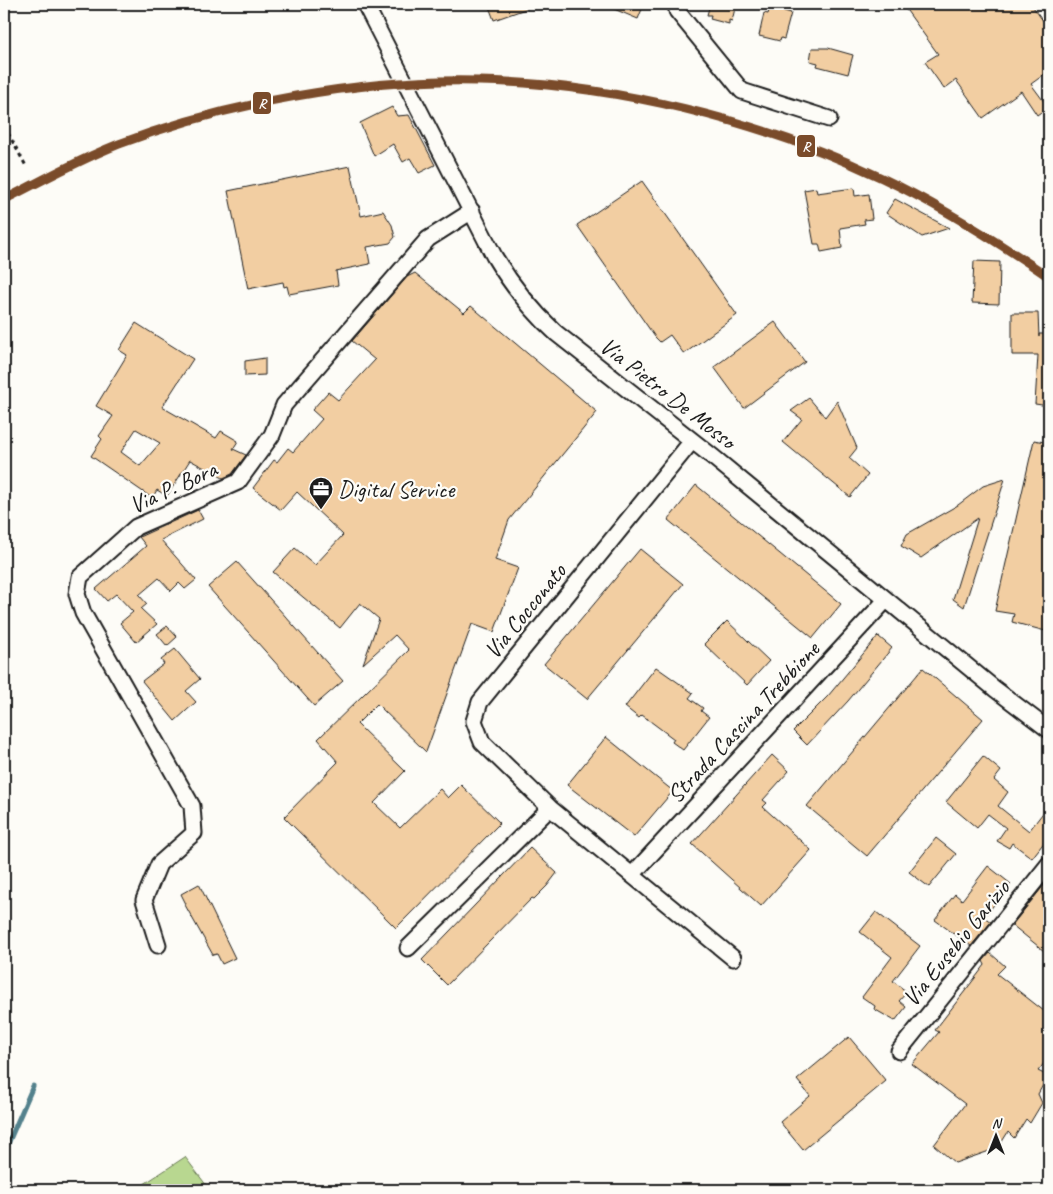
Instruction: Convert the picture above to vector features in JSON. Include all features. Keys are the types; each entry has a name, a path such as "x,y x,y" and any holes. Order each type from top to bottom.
{"street":[{"name":"Via Pietro De Mosso","path":"365,4 513,288 533,312 556,333 692,441 995,689 1049,730"},
{"path":"677,4 677,11 742,91 829,119"},
{"name":"Via P. Bora","path":"158,945 144,900 159,864 194,833 192,806 83,613 77,594 80,577 136,527 238,482 272,435 284,405 428,239 472,211"},
{"name":"Via Cocconato","path":"550,808 482,742 474,721 480,702 692,441"},
{"name":"Strada Cascina Trebbione","path":"632,875 886,600"},
{"path":"408,948 550,808 733,958"},
{"name":"Via Eusebio Garizio","path":"899,1051 1049,864"}],"path":[{"path":"4,126 26,166"}],"green space":[{"path":"185,1157 210,1190 135,1190"}],"building":[{"path":"488,4 534,4 534,6 494,20"},
{"path":"602,4 644,4 638,19"},
{"path":"710,4 736,4 732,21 729,20 729,24 710,19 711,15 707,15"},
{"path":"902,4 1031,4 1049,29 1049,71 1031,84 1048,107 1037,115 1021,91 983,118 956,80 944,89 925,62 938,54"},
{"path":"770,7 791,13 784,39 781,38 780,41 759,36 764,13 768,14"},
{"path":"812,48 828,48 853,55 848,74 817,66 818,63 810,61"},
{"path":"392,107 397,116 409,115 435,165 419,173 410,158 403,162 393,144 374,156 360,123"},
{"path":"350,166 361,216 383,211 392,225 395,237 390,243 367,247 370,264 336,271 338,285 289,294 287,286 284,287 283,282 248,289 228,191"},
{"path":"642,181 737,315 684,354 670,335 660,342 655,337 577,225"},
{"path":"816,188 817,193 854,188 855,196 869,194 872,219 864,220 865,224 840,228 842,248 821,252 819,244 814,244 804,190"},
{"path":"895,199 949,228 922,237 886,213"},
{"path":"974,261 1000,262 999,304 972,303"},
{"path":"415,273 464,313 471,306 597,412 509,520 495,560 518,568 494,632 472,624 426,752 377,704 357,724 405,771 374,803 400,828 440,789 448,798 461,785 500,823 396,928 284,817 338,762 318,739 409,650 395,635 363,664 379,619 360,603 340,628 273,572 295,548 315,565 343,535 297,492 281,510 253,488 274,460 277,462 288,448 293,452 322,419 312,410 328,392 338,400 375,360 352,341 407,277"},
{"path":"1012,313 1038,313 1039,337 1039,334 1049,334 1049,406 1035,404 1038,355 1012,355"},
{"path":"775,322 805,362 744,408 714,367"},
{"path":"136,323 193,359 162,407 216,438 221,431 238,441 233,449 246,455 232,474 223,478 190,460 167,496 157,490 152,498 91,456 102,439 99,436 113,416 96,406 127,355 119,350","holes":["136,429 160,443 140,466 121,452"]},
{"path":"265,358 265,375 245,376 245,361"},
{"path":"809,398 825,417 837,401 857,448 849,458 868,475 850,497 783,442 802,419 791,411"},
{"path":"1034,440 1049,443 1049,632 1012,622 1014,614 995,611"},
{"path":"1005,479 964,607 953,599 978,518 921,558 901,546 907,534 958,505 983,486"},
{"path":"696,485 841,604 813,638 668,520"},
{"path":"198,510 203,519 161,540 196,580 185,589 179,583 171,591 159,578 139,595 147,604 141,609 157,624 136,642 120,623 133,612 116,594 107,601 96,589 146,546 139,537"},
{"path":"640,549 683,584 587,699 544,664"},
{"path":"237,562 343,681 314,706 208,587"},
{"path":"727,621 769,661 747,685 704,644"},
{"path":"167,626 177,637 167,646 157,634"},
{"path":"878,636 892,648 848,701 807,745 793,731 828,696"},
{"path":"175,649 200,679 186,691 196,702 175,721 142,681 164,664 161,660"},
{"path":"656,667 693,693 689,698 703,708 701,711 709,717 683,750 672,742 674,739 642,715 639,718 625,707"},
{"path":"923,668 983,719 867,856 807,806"},
{"path":"606,737 673,791 634,837 567,785"},
{"path":"772,755 789,771 763,800 767,803 763,807 811,850 761,906 692,844"},
{"path":"983,756 1001,771 994,780 1008,792 998,806 1029,831 1049,805 1049,836 1032,858 1012,843 1009,848 997,841 1006,828 988,814 977,828 946,802"},
{"path":"936,838 956,854 929,887 909,872"},
{"path":"530,848 557,873 547,886 534,899 532,898 447,985 422,960"},
{"path":"988,866 1011,884 984,917 991,922 971,946 935,920 955,894 962,900"},
{"path":"1049,879 1049,955 1012,925"},
{"path":"199,884 235,958 222,964 217,954 213,955 185,905 181,894"},
{"path":"876,912 920,946 893,981 907,992 899,1001 906,1007 895,1021 874,1009 875,1006 862,997 892,957 860,932"},
{"path":"990,953 1005,966 997,974 1049,1015 1049,1057 1038,1071 1048,1076 1038,1094 1042,1103 1030,1123 1026,1119 1014,1138 1008,1132 998,1148 955,1163 934,1145 965,1104 912,1064 939,1032 935,1030 985,965 983,961"},
{"path":"849,1037 886,1081 803,1150 780,1122 810,1096 797,1080"}],"waterway":[{"path":"4,1153 33,1086"}],"transit line":[{"name":"R","path":"4,200 75,163 119,144 160,129 250,105 296,96 389,84 435,81 530,84 582,89 634,98 685,109 787,139 835,157 925,200 988,237 1049,277"}],"place":[{"name":"Digital Service","path":"321,510"}]}
